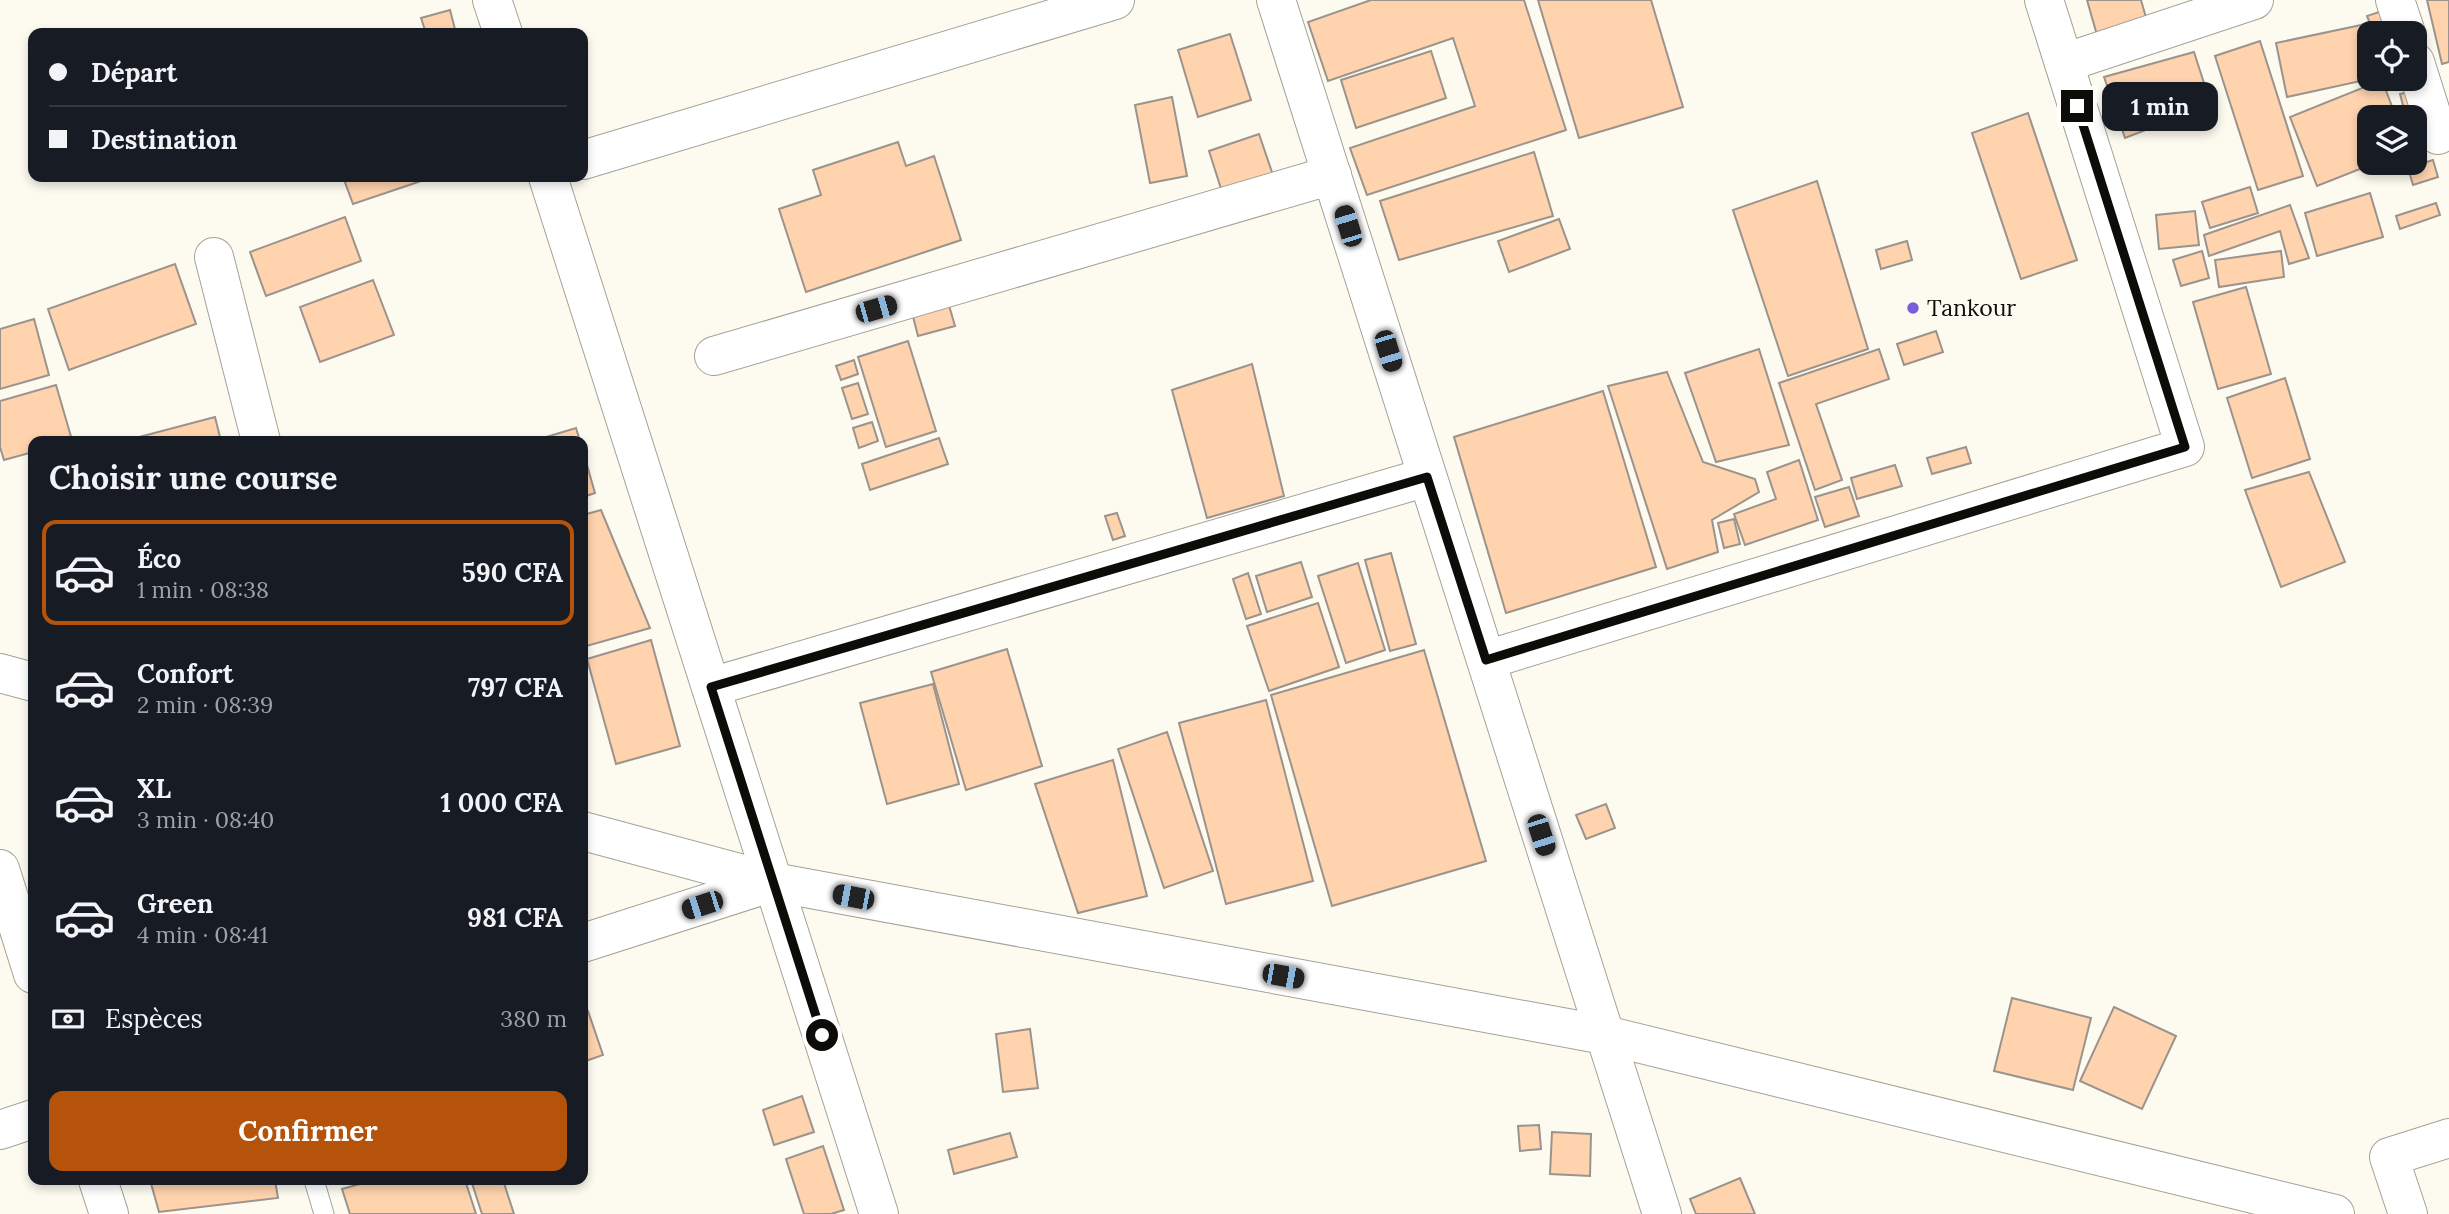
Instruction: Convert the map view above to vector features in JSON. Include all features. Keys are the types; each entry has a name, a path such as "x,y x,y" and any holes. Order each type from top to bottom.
{"street":[{"path":"492,0 501,28"},
{"path":"588,158 1115,0"},
{"path":"1276,0 1662,1214"},
{"path":"1486,660 2185,447 2044,0"},
{"path":"2064,64 2254,0"},
{"path":"2395,0 2402,21"},
{"path":"2424,91 2438,135"},
{"path":"714,356 1332,175"},
{"path":"550,182 879,1214"},
{"path":"214,257 260,436"},
{"path":"711,687 1427,477"},
{"path":"0,673 28,681"},
{"path":"588,832 773,882 1605,1035 2335,1214"},
{"path":"0,869 28,958"},
{"path":"588,941 773,882"},
{"path":"0,1129 28,1121"},
{"path":"2408,1214 2389,1157 2449,1138"},
{"path":"100,1185 109,1214"}],"lane":[{"path":"315,1185 324,1214"}],"building":[{"path":"1371,0 1524,0 1566,130 1367,195 1350,148 1475,106 1453,38 1328,81 1308,22"},
{"path":"1538,0 1651,0 1683,107 1579,138"},
{"path":"2087,0 2141,0 2147,21 2097,35"},
{"path":"2427,0 2449,0 2449,62 2442,64"},
{"path":"450,10 455,28 424,28 421,18"},
{"path":"2382,11 2386,21 2369,21 2367,16"},
{"path":"2357,26 2357,82 2287,97 2276,43"},
{"path":"1230,34 1251,100 1198,117 1178,50"},
{"path":"2260,41 2303,176 2258,190 2215,56"},
{"path":"1431,51 1446,98 1356,128 1341,80"},
{"path":"2194,52 2211,105 2125,138 2104,77"},
{"path":"2357,90 2386,91 2391,105 2357,105 2357,170 2317,186 2290,117"},
{"path":"2413,91 2416,105 2403,105 2400,94"},
{"path":"1172,97 1187,176 1150,183 1135,105"},
{"path":"2028,113 2077,260 2021,279 1972,133"},
{"path":"1259,134 1274,178 1223,195 1209,151"},
{"path":"898,142 906,166 934,156 961,240 806,292 779,209 821,195 813,170"},
{"path":"1534,152 1553,216 1399,260 1380,201"},
{"path":"2433,160 2438,177 2413,185 2410,175 2427,175 2427,162"},
{"path":"1817,181 1868,349 1788,376 1733,210"},
{"path":"345,182 418,182 353,204"},
{"path":"2250,187 2258,213 2210,228 2202,202"},
{"path":"2370,193 2383,237 2317,256 2305,213"},
{"path":"2436,203 2440,215 2400,229 2396,216"},
{"path":"2290,205 2309,258 2289,264 2280,231 2209,256 2204,235"},
{"path":"2195,211 2199,245 2159,249 2156,215"},
{"path":"345,217 361,261 266,296 250,252"},
{"path":"1559,219 1570,249 1509,272 1498,241"},
{"path":"1907,241 1912,260 1881,269 1876,250"},
{"path":"2202,251 2209,278 2181,286 2173,260"},
{"path":"2281,251 2284,277 2219,287 2215,260"},
{"path":"175,264 196,324 69,370 48,309"},
{"path":"373,280 394,335 320,362 300,307"},
{"path":"2246,287 2271,374 2218,389 2193,302"},
{"path":"946,295 955,326 918,336 910,305"},
{"path":"34,319 49,375 0,389 0,329"},
{"path":"1936,331 1943,352 1904,365 1897,344"},
{"path":"908,341 936,431 886,447 858,357"},
{"path":"1759,349 1789,445 1716,462 1685,373"},
{"path":"1879,349 1889,379 1816,404 1842,480 1815,490 1779,383"},
{"path":"854,360 858,374 841,380 836,366"},
{"path":"1252,364 1284,496 1207,518 1172,390"},
{"path":"1667,372 1703,462 1755,479 1759,492 1712,520 1718,552 1667,569 1608,386"},
{"path":"2285,378 2310,459 2252,478 2227,398"},
{"path":"858,383 868,414 852,419 842,388"},
{"path":"56,385 71,436 28,436 28,453 4,460 0,447 0,401"},
{"path":"1603,391 1656,567 1506,613 1454,437"},
{"path":"215,417 220,436 143,436"},
{"path":"872,422 878,441 859,448 853,428"},
{"path":"576,428 578,436 550,436"},
{"path":"939,438 948,464 870,490 862,464"},
{"path":"1966,447 1971,463 1932,474 1927,458"},
{"path":"1799,460 1818,520 1745,545 1734,514 1776,499 1767,472"},
{"path":"1895,465 1902,486 1857,499 1851,478"},
{"path":"588,468 595,493 588,495"},
{"path":"2309,472 2345,562 2281,587 2245,490"},
{"path":"1849,487 1859,516 1825,527 1815,497"},
{"path":"601,510 650,628 588,646 588,514"},
{"path":"1117,513 1125,536 1113,540 1105,516"},
{"path":"1734,519 1740,544 1724,548 1718,523"},
{"path":"1391,553 1416,644 1390,651 1365,560"},
{"path":"1301,562 1312,597 1267,612 1256,576"},
{"path":"1358,563 1385,650 1346,663 1318,576"},
{"path":"1248,573 1261,614 1246,619 1233,579"},
{"path":"1318,603 1339,667 1269,691 1247,626"},
{"path":"651,640 680,746 616,764 588,659"},
{"path":"1007,649 1042,766 966,790 931,672"},
{"path":"1424,650 1486,861 1332,906 1271,695"},
{"path":"933,684 959,784 887,804 860,703"},
{"path":"1266,700 1313,881 1226,904 1179,723"},
{"path":"1167,732 1213,871 1164,888 1118,749"},
{"path":"1113,760 1147,896 1078,913 1035,784"},
{"path":"1606,804 1615,828 1586,839 1576,815"},
{"path":"2012,998 2091,1018 2073,1090 1994,1071"},
{"path":"2114,1007 2176,1036 2142,1109 2080,1081"},
{"path":"588,1011 603,1055 588,1060"},
{"path":"1030,1029 1038,1088 1003,1092 996,1034"},
{"path":"802,1096 814,1132 774,1145 763,1110"},
{"path":"1539,1125 1541,1149 1520,1151 1518,1126"},
{"path":"1552,1132 1591,1134 1590,1176 1550,1174"},
{"path":"1010,1133 1017,1157 954,1174 948,1150"},
{"path":"823,1146 844,1210 831,1214 804,1214 786,1159"},
{"path":"1740,1178 1755,1214 1696,1214 1690,1199"},
{"path":"151,1185 276,1185 278,1198 159,1212"},
{"path":"356,1185 467,1185 476,1214 350,1214 342,1189"},
{"path":"473,1185 505,1185 514,1214 482,1214"}],"place":[{"name":"Tankour","path":"1913,308"}],"route":[{"path":"822,1035 711,687 1427,477 1486,660 2185,447 2077,106"}]}
